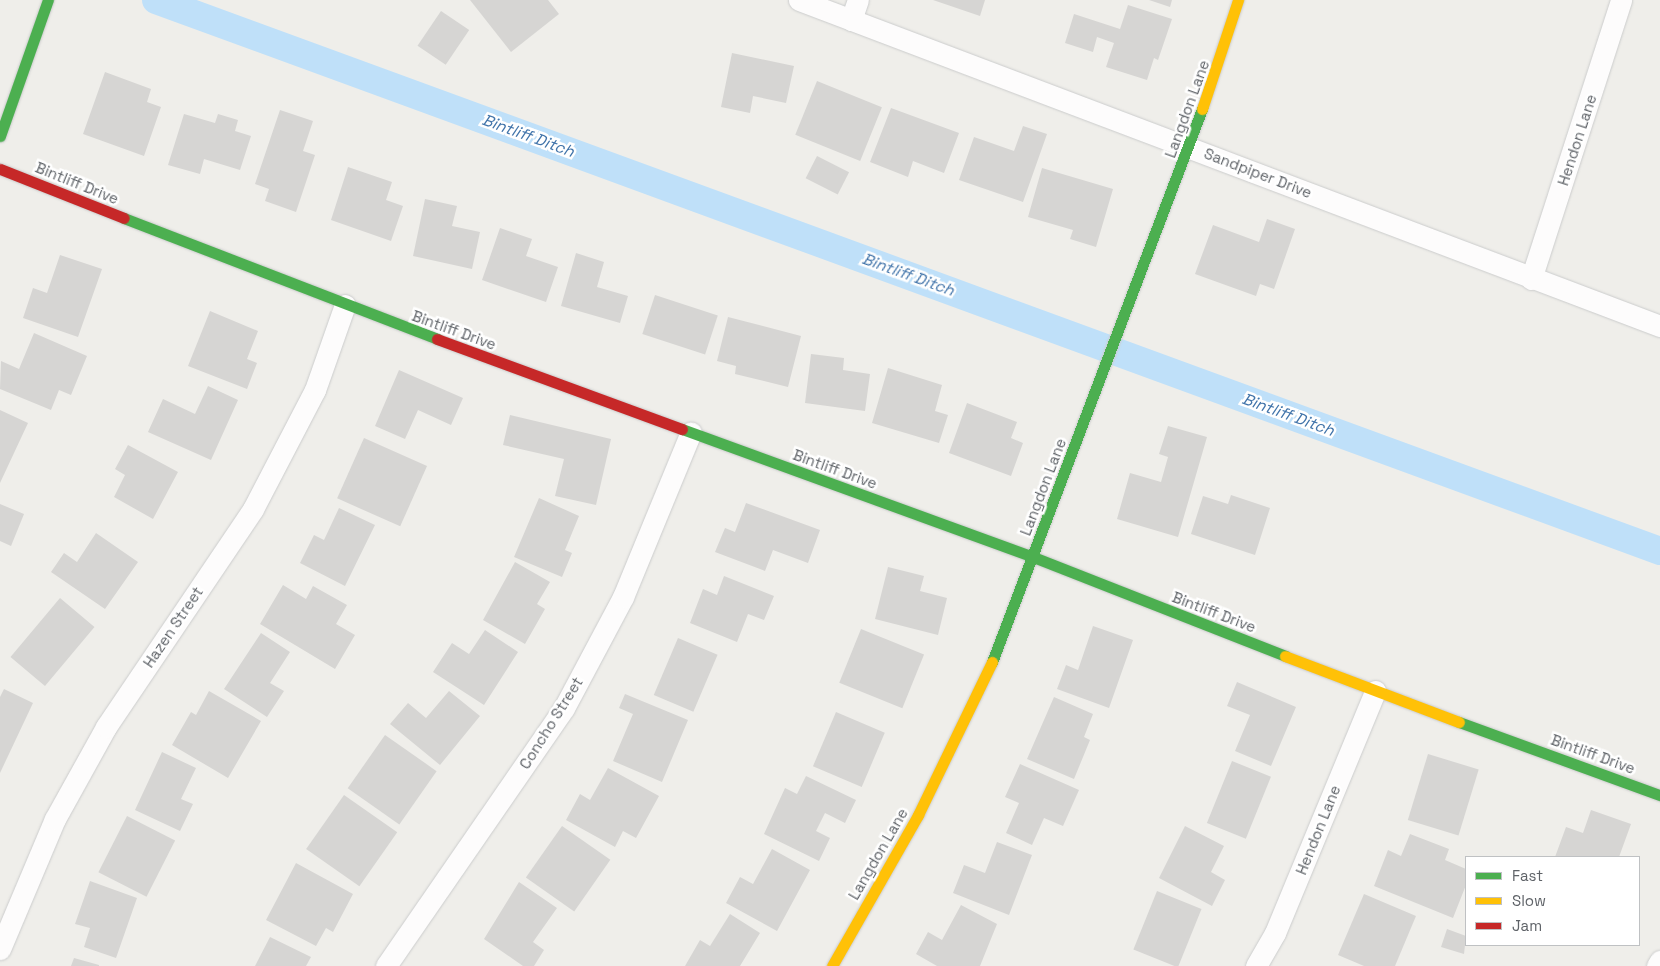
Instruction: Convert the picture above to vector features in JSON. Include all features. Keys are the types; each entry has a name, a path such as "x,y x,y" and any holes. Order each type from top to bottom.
{"street":[{"path":"0,136 48,0"},
{"name":"Sandpiper Drive","path":"798,0 854,10 1190,146 1531,279 1660,326"},
{"name":"Langdon Lane","path":"832,966 918,815 985,680 1124,313 1190,146 1238,0"},
{"name":"Hendon Lane","path":"1531,279 1621,0"},
{"name":"Bintliff Drive","path":"0,169 345,305 1032,557 1375,691 1660,795"},
{"name":"Hazen Street","path":"0,949 55,819 106,727 253,509 315,390 345,305"},
{"name":"Concho Street","path":"386,966 564,708 623,597 691,432"},
{"name":"Hendon Lane","path":"1256,966 1275,933 1375,691"},
{"path":"1658,966 1660,960"}],"building":[{"path":"470,0 548,0 559,14 511,52"},
{"path":"933,0 985,0 980,16"},
{"path":"1149,0 1172,0 1170,7"},
{"path":"1128,5 1172,19 1158,60 1154,58 1147,80 1106,67 1114,43 1097,37 1093,52 1065,43 1074,14 1120,29"},
{"path":"441,11 469,30 446,65 418,46"},
{"path":"732,53 794,66 786,103 753,96 750,113 721,107"},
{"path":"105,72 151,89 147,102 161,107 144,156 83,134"},
{"path":"817,81 882,107 860,161 795,135"},
{"path":"891,108 959,133 944,173 913,161 908,177 870,162"},
{"path":"280,110 313,121 303,151 315,155 296,212 265,201 269,189 255,184"},
{"path":"184,114 215,123 218,114 238,120 235,131 251,136 240,170 204,159 200,174 168,165"},
{"path":"1023,126 1047,134 1023,202 959,180 974,137 1014,151"},
{"path":"817,156 849,172 838,195 806,178"},
{"path":"348,167 392,182 386,200 403,206 391,241 331,220"},
{"path":"1042,168 1113,189 1096,247 1070,239 1073,230 1028,217"},
{"path":"425,199 457,206 452,226 480,232 472,269 413,256"},
{"path":"1267,219 1295,229 1274,289 1260,284 1256,296 1195,274 1213,225 1259,242"},
{"path":"500,228 532,239 526,256 558,267 546,302 482,280"},
{"path":"576,253 604,262 597,287 628,296 620,323 561,306"},
{"path":"60,255 102,269 78,337 23,318 33,288 47,293"},
{"path":"655,295 718,315 705,354 642,334"},
{"path":"210,311 258,331 247,359 257,363 247,389 188,366"},
{"path":"728,317 801,336 788,387 735,374 736,366 717,361"},
{"path":"34,333 87,356 71,395 59,390 51,410 0,389 1,361 19,369"},
{"path":"811,354 844,358 843,370 870,374 865,411 805,403"},
{"path":"888,368 942,385 935,411 948,415 939,443 872,423"},
{"path":"399,370 463,398 451,425 418,410 405,439 375,426"},
{"path":"208,386 238,400 211,460 148,432 163,399 195,414"},
{"path":"967,403 1017,422 1011,438 1023,443 1011,476 949,453"},
{"path":"0,410 28,423 0,483"},
{"path":"510,415 611,439 596,505 555,496 564,459 503,445"},
{"path":"1168,426 1207,437 1178,537 1117,519 1130,473 1161,482 1168,457 1159,454"},
{"path":"364,438 427,466 400,526 337,498"},
{"path":"128,445 178,472 153,519 114,497 125,475 115,469"},
{"path":"1231,495 1270,508 1255,555 1191,534 1203,496 1228,504"},
{"path":"539,498 579,516 565,550 572,553 562,577 514,557"},
{"path":"746,503 820,530 808,563 773,550 765,571 715,552 725,528 735,532"},
{"path":"0,504 24,514 11,546 0,541"},
{"path":"339,508 375,525 345,586 300,563 314,535 324,540"},
{"path":"96,533 138,562 105,609 51,572 64,553 77,562"},
{"path":"515,562 550,582 537,604 545,609 525,644 483,620"},
{"path":"888,567 924,576 920,591 947,598 938,635 875,619"},
{"path":"724,576 774,596 764,620 748,614 737,642 690,623 703,589 717,595"},
{"path":"283,585 306,599 313,586 347,605 336,624 355,635 335,669 260,624"},
{"path":"60,598 94,627 45,686 11,657"},
{"path":"1093,626 1133,640 1109,708 1057,689 1066,665 1078,670"},
{"path":"861,629 924,654 902,708 839,683"},
{"path":"485,630 518,652 484,705 433,672 452,643 469,654"},
{"path":"261,633 290,652 270,683 284,691 267,717 224,689"},
{"path":"678,638 718,655 693,712 654,695"},
{"path":"1237,682 1296,707 1271,766 1235,751 1250,715 1227,706"},
{"path":"4,689 33,703 0,773 0,697"},
{"path":"209,691 261,721 228,778 172,745 191,712 196,715"},
{"path":"449,691 480,716 440,765 390,724 408,703 426,718"},
{"path":"625,694 688,720 662,782 613,761 633,714 619,708"},
{"path":"1054,697 1093,714 1084,737 1090,740 1074,779 1027,759"},
{"path":"836,712 885,733 862,787 813,766"},
{"path":"385,735 437,771 399,824 348,788"},
{"path":"162,752 196,768 181,799 193,804 180,831 135,810"},
{"path":"1428,754 1479,769 1459,835 1408,820"},
{"path":"1232,761 1271,777 1246,839 1207,823"},
{"path":"1020,764 1079,790 1063,826 1044,818 1032,845 1006,833 1019,803 1005,797"},
{"path":"608,768 659,796 636,838 623,831 615,847 566,820 580,794 590,800"},
{"path":"806,776 856,800 845,823 825,813 816,831 830,838 819,861 764,834 785,788 797,794"},
{"path":"344,795 397,832 359,886 306,849"},
{"path":"1591,810 1631,824 1619,856 1555,856 1566,827 1583,833"},
{"path":"127,816 175,841 147,897 98,872"},
{"path":"562,826 610,860 574,911 526,878"},
{"path":"1185,826 1224,846 1211,872 1225,880 1212,906 1159,878"},
{"path":"1410,834 1449,849 1445,860 1465,869 1465,888 1453,918 1374,886 1388,850 1401,856"},
{"path":"997,842 1032,855 1009,915 953,893 964,865 985,873"},
{"path":"772,849 810,870 777,931 726,903 740,877 753,884"},
{"path":"296,863 353,894 333,932 326,928 316,946 266,920"},
{"path":"90,881 137,898 116,958 84,947 90,928 75,924"},
{"path":"519,882 557,908 533,942 544,950 534,966 523,966 484,939"},
{"path":"1157,891 1202,909 1178,966 1133,949"},
{"path":"1364,894 1416,916 1395,966 1364,966 1338,955"},
{"path":"961,905 997,924 980,966 937,966 916,954 928,932 942,940"},
{"path":"730,914 760,933 740,966 685,966 700,940 710,946"},
{"path":"1447,929 1465,936 1464,954 1441,947"},
{"path":"270,937 311,957 306,966 255,966"},
{"path":"74,958 99,965 99,966 71,966"}],"waterway":[{"name":"Bintliff Ditch","path":"156,0 1660,551"}],"traffic: fast":[{"path":"0,136 48,0"},
{"path":"992,662 1202,109"},
{"path":"124,218 437,339"},
{"path":"682,429 1033,557 1285,656"},
{"path":"1459,722 1660,795"}],"traffic: slow":[{"path":"1202,109 1238,0"},
{"path":"1285,656 1459,722"},
{"path":"832,966 918,815 992,662"}],"traffic: jam":[{"path":"0,169 124,218"},
{"path":"437,339 682,429"}]}
